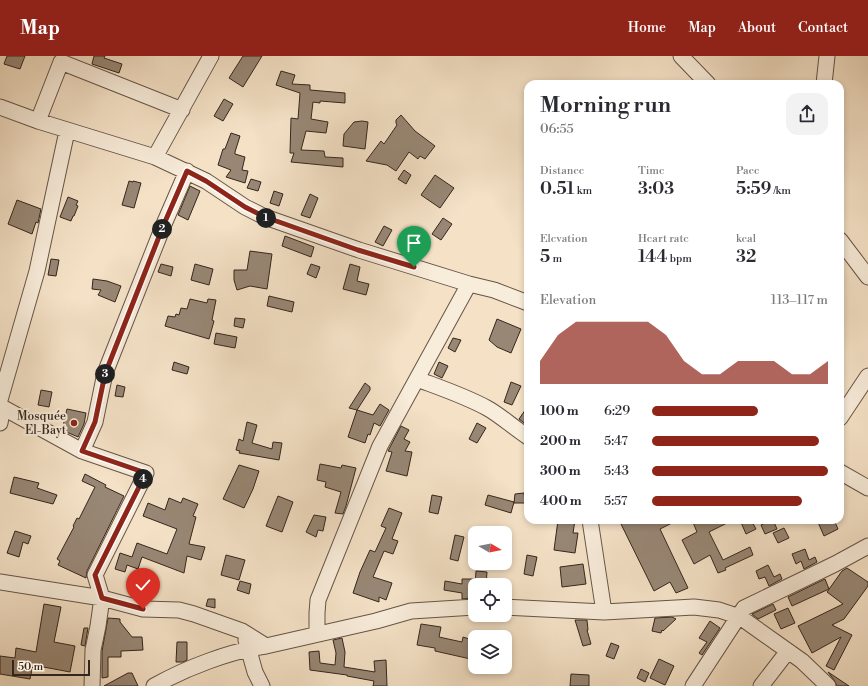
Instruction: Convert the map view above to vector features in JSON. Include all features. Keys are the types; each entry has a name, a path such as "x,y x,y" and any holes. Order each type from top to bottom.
{"street":[{"path":"155,157 211,56"},
{"path":"681,56 704,80"},
{"path":"824,80 827,56"},
{"path":"38,121 61,62 182,110"},
{"path":"0,107 67,131 155,157 206,181 245,207 265,217 358,250 469,284 494,290 524,301"},
{"path":"0,400 37,271 67,131"},
{"path":"82,451 95,422 105,374 164,224 187,171"},
{"path":"844,245 868,277"},
{"path":"317,634 316,613 318,600 380,446 469,284"},
{"path":"844,412 868,376"},
{"path":"417,379 458,395 488,409 524,434"},
{"path":"0,407 82,451 146,473 95,575 102,598 93,650 92,686"},
{"path":"0,407 2,411 0,423"},
{"path":"844,474 868,488"},
{"path":"591,524 604,612"},
{"path":"693,686 740,617 744,608 835,564 868,546"},
{"path":"0,582 102,598 143,609 179,610 242,631 266,646"},
{"path":"154,686 179,672 249,648 266,646 376,621 411,611 468,607"},
{"path":"512,607 604,612 694,607 719,610 740,617 802,661 828,686"},
{"path":"242,631 249,648 255,672 262,686"},
{"path":"761,686 788,651"}],"building":[{"path":"7,56 25,56 20,69 4,64"},
{"path":"94,56 105,56 104,58 122,64 119,73 92,64"},
{"path":"243,56 262,56 243,87 229,78"},
{"path":"281,71 295,75 292,84 310,85 310,90 345,93 345,103 320,101 320,103 313,102 311,119 328,122 326,133 306,131 301,150 324,151 325,157 343,158 343,167 291,162 294,153 290,153 291,118 298,119 300,93 276,85"},
{"path":"224,99 233,104 223,121 214,116"},
{"path":"401,115 415,131 435,146 425,159 420,156 418,159 409,152 396,171 387,165 366,161 381,141 384,144 397,125 396,120"},
{"path":"354,122 368,122 365,149 343,146 344,134"},
{"path":"231,133 240,136 235,154 245,157 242,170 248,171 245,183 226,177 231,170 218,165 223,149 225,149"},
{"path":"404,170 411,175 406,184 398,179"},
{"path":"435,175 454,188 440,208 421,195"},
{"path":"251,179 261,182 258,191 247,188"},
{"path":"129,181 141,183 134,208 122,205"},
{"path":"190,186 200,191 188,220 178,215"},
{"path":"274,191 283,194 279,206 270,203"},
{"path":"310,194 318,198 310,218 301,215"},
{"path":"68,197 78,201 76,205 78,206 71,221 60,217"},
{"path":"17,200 41,209 38,223 36,222 32,234 8,224"},
{"path":"443,218 452,224 441,240 432,234"},
{"path":"384,226 392,230 383,246 375,242"},
{"path":"285,236 314,247 311,257 282,246"},
{"path":"250,251 272,254 267,289 250,286 237,290 234,280 234,270 247,270"},
{"path":"51,259 59,260 56,276 48,275"},
{"path":"161,264 173,267 171,276 158,272"},
{"path":"195,264 213,269 209,285 191,280"},
{"path":"311,264 320,267 316,278 307,274"},
{"path":"350,264 360,267 357,281 369,284 366,295 343,289"},
{"path":"93,279 107,281 121,286 115,302 98,295 101,290 92,289"},
{"path":"269,296 294,302 292,312 267,306"},
{"path":"190,299 207,303 208,299 216,300 212,320 214,321 209,339 165,326 168,316 175,317 176,314 179,315 181,308 187,309"},
{"path":"235,318 245,319 243,328 234,326"},
{"path":"497,319 521,329 511,353 497,347 489,340"},
{"path":"216,333 237,337 235,348 214,344"},
{"path":"453,338 461,340 455,352 448,348"},
{"path":"174,362 189,367 187,374 172,370"},
{"path":"439,362 448,366 442,378 434,374"},
{"path":"511,382 521,386 512,405 504,402"},
{"path":"365,383 370,387 370,390 357,410 349,408"},
{"path":"117,385 125,387 123,397 115,396"},
{"path":"41,390 52,392 49,407 38,405"},
{"path":"380,404 389,410 380,426 374,423 370,435 368,434 365,443 348,437 357,410 373,415"},
{"name":"Mosquée El-Bayt","path":"67,409 86,413 84,424 78,437 62,430"},
{"path":"524,412 524,423 519,419"},
{"path":"247,422 257,425 252,443 272,449 273,442 282,443 279,460 239,453 240,451 236,450 239,439 243,441"},
{"path":"477,423 486,428 477,443 469,439"},
{"path":"401,426 409,430 404,439 410,442 405,451 412,452 407,476 386,471 392,452 388,451"},
{"path":"320,464 341,468 342,465 356,468 343,514 335,513 341,492 325,487 326,482 317,480"},
{"path":"239,465 259,471 253,489 244,508 223,499"},
{"path":"85,474 106,485 105,487 124,496 87,571 86,578 58,565 60,561 57,559 74,527 73,526 77,518 79,519 95,487 82,481"},
{"path":"14,477 39,483 37,488 57,495 53,504 10,493"},
{"path":"524,493 524,503 514,503 515,494"},
{"path":"432,495 442,497 438,514 429,512"},
{"path":"488,495 514,502 511,513 485,505"},
{"path":"278,496 293,502 282,532 266,526"},
{"path":"169,498 181,503 183,498 198,504 193,516 196,517 189,544 205,547 201,560 187,556 184,573 142,557 138,569 127,565 125,572 115,569 120,553 132,557 137,543 167,554 177,529 143,516 148,503 165,510"},
{"path":"389,508 402,513 392,539 398,541 393,554 384,551 373,577 392,583 386,600 379,597 379,602 353,593 360,572 370,550 375,552 386,528 381,526"},
{"path":"314,515 326,517 323,531 318,530 316,537 306,532"},
{"path":"557,524 574,524 573,533 578,533 575,553 554,550"},
{"path":"621,524 670,524 660,529 688,588 676,593 670,582 654,591"},
{"path":"694,524 725,524 709,532 723,560 750,547 753,555 725,568 726,570 718,573 710,555 694,564 682,540 697,532"},
{"path":"742,524 753,524 756,529 746,534"},
{"path":"775,524 777,529 765,534 761,525"},
{"path":"819,524 836,524 838,529 824,536"},
{"path":"784,528 789,538 778,543 773,533"},
{"path":"15,531 31,536 28,544 23,542 19,557 7,553"},
{"path":"455,535 464,537 458,561 450,559"},
{"path":"805,549 809,560 815,557 817,562 804,569 801,561 796,564 792,554"},
{"path":"226,555 245,560 239,580 221,575"},
{"path":"527,555 537,557 533,576 524,574"},
{"path":"583,564 586,584 562,587 560,567"},
{"path":"768,565 774,577 780,574 782,579 769,586 765,577 759,579 756,571"},
{"path":"847,568 868,582 868,586 844,619 832,625 852,635 834,670 826,666 841,637 812,653 798,626 843,604 827,592 842,571"},
{"path":"476,571 487,572 487,578 476,578"},
{"path":"462,579 468,579 468,599 462,599 462,593 444,590 445,581 462,584"},
{"path":"825,579 829,589 792,606 788,597"},
{"path":"240,581 251,584 249,594 237,590"},
{"path":"208,599 215,599 215,608 206,606"},
{"path":"44,604 61,607 54,642 75,646 70,672 33,665 30,679 0,674 0,656 15,658 16,648 36,652"},
{"path":"773,604 776,610 758,619 752,614"},
{"path":"788,608 795,623 781,629 774,614"},
{"path":"672,617 676,619 663,631 662,630 661,633 652,631 655,618"},
{"path":"108,618 120,619 120,622 132,637 142,637 143,650 121,651 121,657 108,657 108,677 102,678 102,651"},
{"path":"575,620 587,620 587,630 591,644 583,646"},
{"path":"710,621 720,628 702,655 699,653 707,642 699,638"},
{"path":"421,624 441,627 439,637 462,642 463,637 468,639 468,658 435,651 435,648 417,645"},
{"path":"84,628 88,628 85,646 81,645"},
{"path":"342,638 345,652 344,667 375,672 374,661 386,660 387,686 373,686 374,681 347,675 310,670 309,652 319,651 320,663 335,665 336,653 333,640"},
{"path":"177,642 187,642 187,660 183,662 176,662"},
{"path":"611,643 619,646 614,659 606,656"},
{"path":"659,659 674,666 665,685 650,678"},
{"path":"641,669 649,673 645,682 637,678"},
{"path":"828,672 849,686 837,686"},
{"path":"128,673 132,673 138,686 104,686"},
{"path":"571,674 589,675 589,686 570,686"}],"place":[{"name":"Mosquée El-Bayt","path":"74,423"}],"route":[{"path":"143,609 102,598 95,575 146,473 82,451 95,422 105,374 113,358 164,224 187,171 227,194 245,207 265,217 358,250 414,267"}]}
